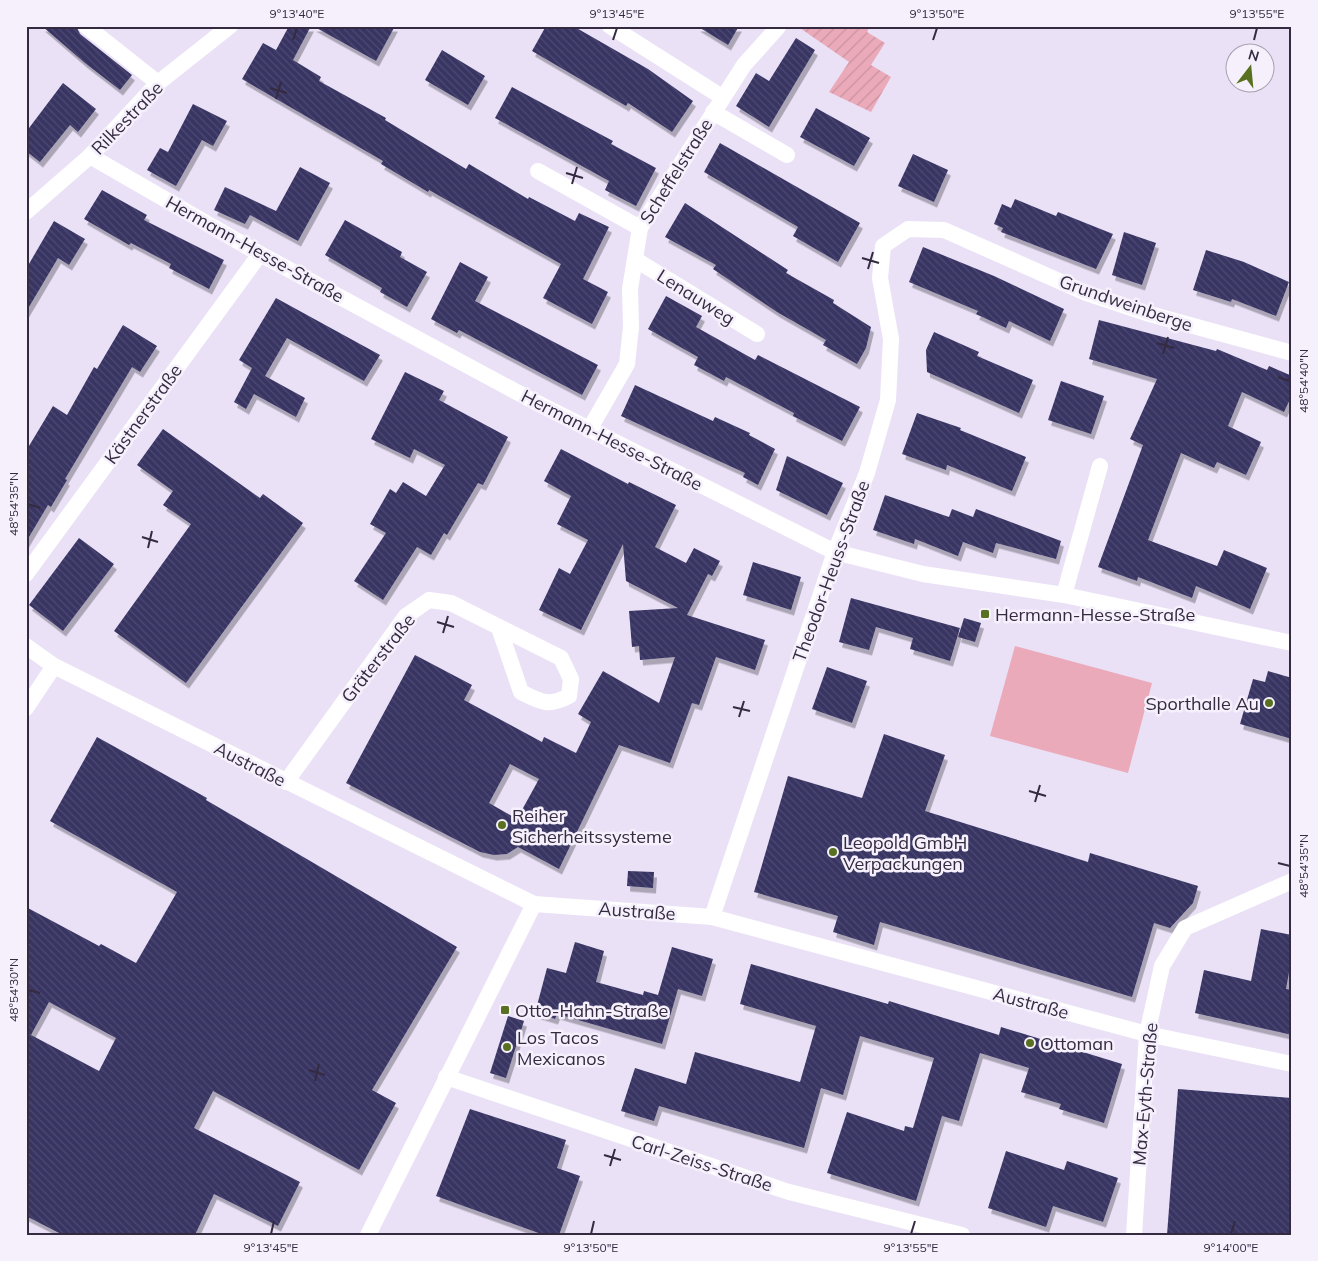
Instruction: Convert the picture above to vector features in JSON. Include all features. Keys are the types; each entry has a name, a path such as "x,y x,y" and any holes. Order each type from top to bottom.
{"street":[{"path":"86,26 158,84"},
{"name":"Rilkestraße","path":"26,212 90,156 158,84 230,26"},
{"path":"610,26 722,97"},
{"name":"Scheffelstraße","path":"589,430 627,364 631,327 630,289 640,228 722,97 744,66 778,27"},
{"name":"Scheffelstraße","path":"713,112 787,155"},
{"name":"Hermann-Hesse-Straße","path":"90,156 260,254 589,430 835,552 923,574 1064,595 1292,643"},
{"path":"538,171 640,228"},
{"name":"Grundweinberge","path":"908,229 944,230 1086,293 1146,313 1292,354"},
{"name":"Theodor-Heuss-Straße","path":"712,917 835,552 867,473 888,400 891,339 880,278 883,246 908,229"},
{"name":"Kästnerstraße","path":"26,574 260,254"},
{"name":"Lenauweg","path":"636,260 757,334"},
{"path":"1064,595 1100,466"},
{"name":"Gräterstraße","path":"286,782 406,616 429,600 451,603 561,658 572,678 568,696 556,703 542,702 522,692 499,628"},
{"name":"Austraße","path":"26,646 54,666 534,904 712,917 1147,1034 1292,1064"},
{"path":"26,708 54,666"},
{"name":"Max-Eyth-Straße","path":"1134,1235 1147,1034 1162,966 1185,928 1292,881"},
{"path":"368,1235 534,904"},
{"name":"Carl-Zeiss-Straße","path":"446,1077 789,1192 962,1235"}],"shaded area":[{"path":"797,26 870,26 867,32 885,43 871,65 891,77 871,112 829,92 849,62"},
{"path":"1015,646 1152,683 1128,773 990,736"}],"building":[{"path":"42,26 76,26 80,34 132,75 120,90"},
{"path":"289,26 311,26 293,60 321,77 319,81 386,118 385,120 466,169 469,164 528,199 529,197 575,221 579,213 609,227 583,279 608,292 592,324 543,298 561,264 429,190 428,192 381,164 383,161 242,79 263,43 276,50"},
{"path":"313,26 395,26 376,61"},
{"path":"546,26 573,26 648,69 693,101 672,132 628,103 626,106 532,51"},
{"path":"697,26 739,26 728,45"},
{"path":"796,38 815,50 769,127 736,106 756,73 769,81"},
{"path":"442,50 485,76 468,105 425,80"},
{"path":"63,83 96,109 78,132 70,125 40,162 26,151 26,132"},
{"path":"512,87 613,141 611,144 656,168 636,206 605,190 609,181 495,118"},
{"path":"193,104 227,121 213,146 202,140 176,186 147,170 160,148 168,152"},
{"path":"816,108 870,138 854,166 800,137"},
{"path":"720,143 860,223 838,262 793,236 798,227 704,172"},
{"path":"913,154 948,170 934,202 898,186"},
{"path":"300,167 330,183 298,241 250,215 245,224 214,210 225,187 276,211"},
{"path":"102,190 147,215 144,220 224,260 209,289 169,268 171,264 131,243 129,245 84,219"},
{"path":"1015,199 1056,216 1058,212 1113,234 1096,269 1001,232 1003,228 994,224 1002,204 1011,208"},
{"path":"685,203 788,270 786,273 834,300 833,303 871,327 866,348 857,364 823,345 826,340 777,312 713,269 716,265 665,237"},
{"path":"345,220 402,252 400,257 427,272 407,307 380,292 382,288 325,255"},
{"path":"54,221 85,239 69,265 58,258 26,312 26,269"},
{"path":"1124,232 1156,243 1142,285 1112,275"},
{"path":"923,247 994,276 1064,309 1050,341 1009,321 1006,328 976,314 978,311 909,282"},
{"path":"1206,250 1244,262 1289,282 1276,316 1232,299 1231,302 1193,290"},
{"path":"460,262 488,277 475,301 598,365 582,395 459,330 457,333 431,319"},
{"path":"666,296 702,316 696,327 755,360 758,355 860,407 842,441 793,416 794,413 726,377 724,381 694,365 698,357 648,329"},
{"path":"276,298 380,355 364,381 287,338 265,376 305,398 296,417 254,394 246,409 234,402 252,368 239,360"},
{"path":"1099,320 1216,351 1217,349 1267,370 1269,366 1292,376 1292,395 1284,412 1242,392 1228,426 1261,442 1246,475 1217,462 1214,468 1181,453 1148,540 1217,566 1224,550 1267,568 1250,609 1196,586 1192,598 1138,577 1137,581 1098,567 1143,445 1130,439 1157,379 1089,359"},
{"path":"123,325 157,346 140,372 132,367 65,479 67,480 51,507 48,505 26,542 26,451 53,406 67,415 94,367 97,369"},
{"path":"934,332 979,352 977,356 1033,380 1019,413 927,372 926,350"},
{"path":"405,372 444,391 439,400 508,437 483,485 478,483 447,535 444,533 431,555 417,547 383,600 354,581 386,533 370,524 390,489 396,493 403,482 426,496 445,465 414,449 410,458 371,439"},
{"path":"1061,381 1104,396 1091,434 1048,420"},
{"path":"635,385 713,421 715,417 750,433 749,435 775,449 758,485 743,477 745,473 621,416"},
{"path":"917,413 961,428 960,430 1026,457 1012,491 947,465 946,470 902,454"},
{"path":"163,429 260,498 263,494 303,523 186,683 114,631 191,524 163,505 173,491 137,465"},
{"path":"561,449 628,484 629,482 676,505 655,547 686,563 694,548 720,561 712,576 708,574 687,615 765,640 755,670 716,657 699,705 692,703 670,763 619,745 559,869 518,847 507,854 494,855 480,852 346,783 415,655 472,685 464,700 542,742 544,737 576,753 591,722 578,714 603,671 659,703 675,657 640,660 639,646 632,647 629,611 678,608 626,581 623,544 581,630 539,610 559,568 570,574 588,540 557,524 571,496 544,481","holes":["510,764 539,779 517,819 489,803"]},
{"path":"787,456 843,483 827,515 776,490"},
{"path":"885,495 949,517 952,509 973,517 976,509 1061,541 1056,559 996,543 993,553 963,542 958,556 915,539 914,544 873,530"},
{"path":"79,538 114,564 63,631 29,605"},
{"path":"753,562 801,577 791,610 743,595"},
{"path":"851,598 960,628 950,661 910,649 913,638 876,627 869,650 839,642"},
{"path":"964,618 981,623 975,642 958,637"},
{"path":"827,667 867,681 852,723 812,709"},
{"name":"Sporthalle Au","path":"1268,671 1292,678 1292,739 1240,724 1253,679 1265,682"},
{"path":"884,734 945,755 925,811 1088,862 1090,853 1198,886 1193,903 1170,928 1154,923 1132,997 880,922 874,945 833,932 838,916 754,892 788,776 862,798"},
{"path":"97,737 207,798 206,800 457,947 372,1090 396,1103 359,1170 213,1091 194,1128 300,1182 278,1226 214,1194 195,1235 63,1235 26,1216 26,907 99,946 101,944 136,963 177,892 50,821","holes":["49,1002 116,1038 99,1071 31,1035"]},
{"path":"628,871 654,872 653,888 627,886"},
{"path":"1261,929 1292,935 1292,956 1286,989 1292,990 1292,1035 1195,1013 1204,970 1251,981"},
{"path":"575,942 604,951 596,982 643,995 644,991 658,995 672,947 713,959 702,996 678,989 662,1044 557,1014 555,1019 535,1013 547,968 566,973"},
{"path":"751,964 888,1004 889,1001 999,1035 1001,1027 1122,1064 1104,1123 1059,1109 1061,1104 1021,1092 1029,1068 980,1053 959,1121 942,1116 916,1201 827,1173 847,1112 904,1131 905,1126 913,1128 934,1058 860,1036 843,1095 821,1088 804,1148 659,1106 654,1121 621,1111 635,1068 686,1084 695,1052 800,1082 816,1026 740,1004"},
{"name":"Los Tacos Mexicanos","path":"508,1016 524,1021 506,1078 490,1073"},
{"path":"1178,1089 1292,1098 1292,1235 1167,1235"},
{"path":"470,1109 566,1140 557,1168 580,1176 559,1235 544,1235 436,1196"},
{"path":"1006,1151 1064,1170 1067,1161 1118,1178 1103,1222 1053,1206 1046,1227 988,1208"}],"place":[{"name":"Hermann-Hesse-Straße","path":"985,614"},
{"name":"Sporthalle Au","path":"1269,703"},
{"name":"Reiher Sicherheitssysteme","path":"502,825"},
{"name":"Leopold GmbH Verpackungen","path":"833,852"},
{"name":"Otto-Hahn-Straße","path":"505,1010"},
{"name":"Ottoman","path":"1030,1043"},
{"name":"Los Tacos Mexicanos","path":"507,1047"}]}
